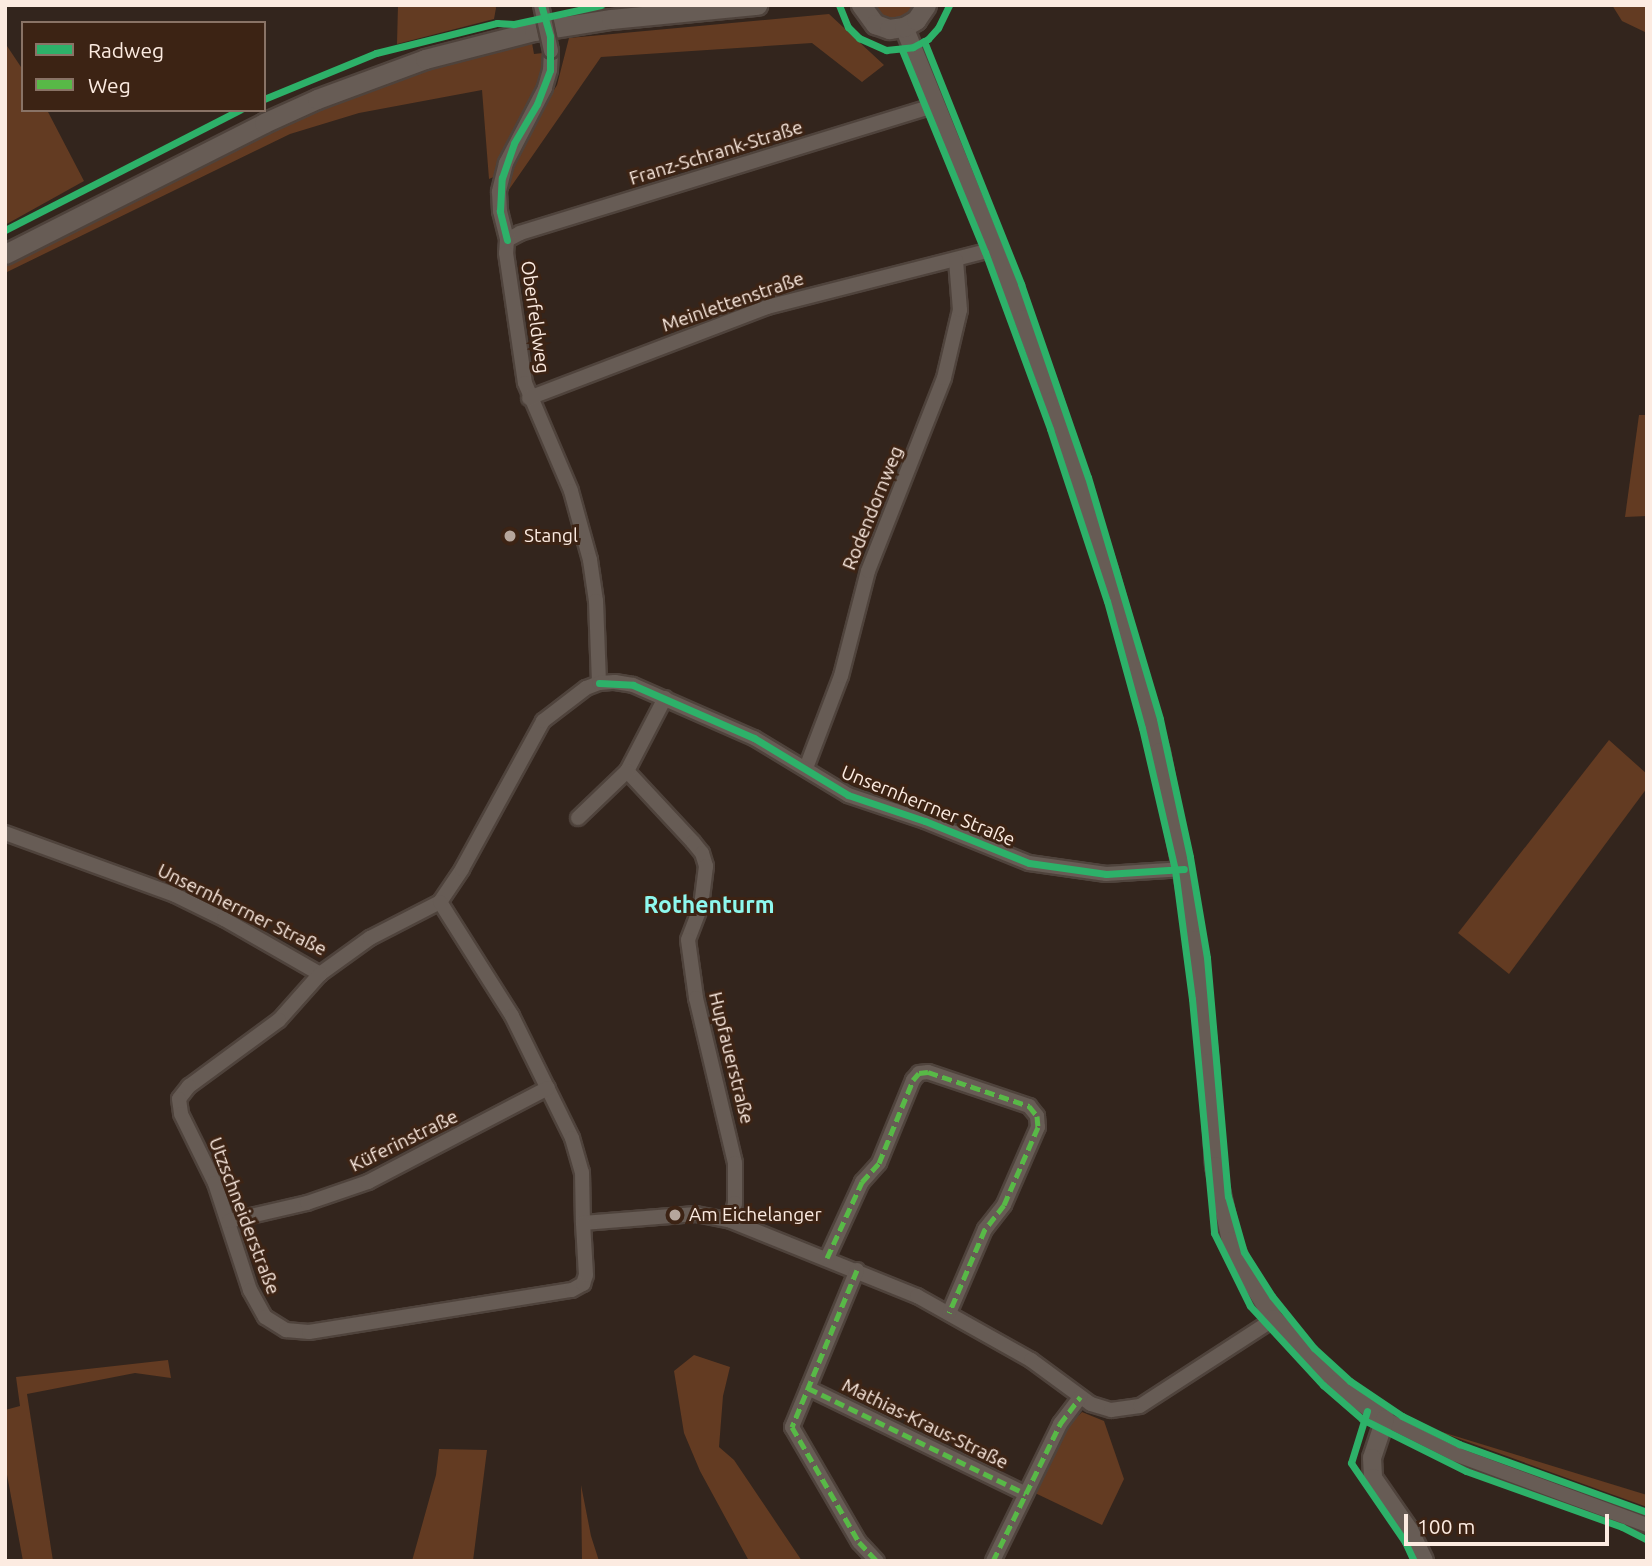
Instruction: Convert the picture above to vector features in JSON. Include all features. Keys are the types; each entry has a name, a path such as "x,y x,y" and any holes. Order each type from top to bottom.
{"main road":[{"path":"5,254 264,123 317,99 414,63 496,39 534,32 611,19 757,5"},
{"path":"861,5 875,24 889,29 904,27 916,20 926,5"}],"street":[{"name":"Oberfeldweg","path":"541,5 551,51 545,88 514,144 502,178 500,211 507,240 506,253 529,398 567,481 581,523 596,601 598,683"},
{"path":"904,27 995,249 1053,401 1108,571 1160,752 1184,869 1203,999 1215,1166 1223,1214 1243,1268 1274,1319 1336,1384 1385,1419 1455,1454 1647,1525"},
{"name":"Franz-Schrank-Straße","path":"507,240 520,233 937,104"},
{"name":"Meinlettenstraße","path":"529,398 767,307 995,249"},
{"name":"Rodendornweg","path":"806,768 841,676 868,571 944,378 960,310 956,260"},
{"name":"Unsernherrner Straße","path":"5,833 175,895 224,919 320,974 370,938 440,902 462,869 543,722 569,699 598,683 633,685 754,738 848,795 925,821 1029,863 1106,874 1184,869"},
{"path":"578,818 626,771 664,698"},
{"name":"Hupfauerstraße","path":"626,771 702,853 706,866 701,906 688,940 691,971 736,1163 735,1203 731,1221"},
{"path":"440,902 512,1016 579,1153 583,1223 695,1214 731,1221 857,1270 949,1313 1031,1360 1080,1397 1111,1410 1140,1406 1274,1319"},
{"name":"Utzschneiderstraße","path":"320,974 279,1020 189,1086 179,1099 181,1114 215,1183 257,1305 275,1325 298,1332 572,1290 583,1284 586,1275 583,1223"},
{"path":"827,1258 862,1182 879,1163 913,1080 919,1073 928,1072 1029,1106 1037,1116 1038,1127 1004,1205 985,1229 949,1313"},
{"name":"Küferinstraße","path":"229,1221 307,1203 368,1182 548,1088"},
{"path":"857,1270 792,1427 859,1542 877,1561"},
{"name":"Mathias-Kraus-Straße","path":"808,1388 1026,1494"},
{"path":"993,1561 1060,1424 1080,1397"},
{"path":"1385,1419 1372,1458 1373,1478 1409,1530 1424,1561"}],"shaded area":[{"path":"398,5 495,5 496,8 494,19 397,44"},
{"path":"867,5 917,5 908,18 890,23"},
{"path":"1612,5 1647,5 1647,33 1622,21"},
{"path":"829,14 884,65 862,82 812,43 601,57 506,194 522,142 557,85 569,38"},
{"path":"5,43 21,67 21,112 48,112 84,181 5,225"},
{"path":"532,43 534,54 543,53 540,82 504,150 496,176 489,179 482,90 359,113 290,134 5,273 5,264 265,130 334,99 485,52"},
{"path":"1639,415 1647,415 1647,516 1625,517"},
{"path":"1609,740 1647,774 1647,788 1509,974 1458,933"},
{"path":"694,1355 730,1367 723,1396 719,1447 734,1460 802,1561 749,1561 700,1471 684,1433 674,1371"},
{"path":"168,1360 171,1378 135,1373 27,1394 53,1561 23,1561 5,1464 5,1410 20,1406 16,1377"},
{"path":"1082,1412 1104,1421 1124,1479 1102,1525 1035,1493 1066,1428"},
{"path":"1432,1429 1647,1495 1647,1507"},
{"path":"439,1449 487,1450 473,1561 412,1561 436,1475"},
{"path":"581,1485 591,1536 599,1561 582,1561"}],"marked path":[{"path":"827,1258 862,1182 879,1163 913,1080 919,1073 928,1072 1029,1106 1037,1116 1038,1127 1004,1205 985,1229 949,1313"},
{"path":"857,1270 792,1427 859,1542 877,1561"},
{"path":"808,1388 1026,1494"},
{"path":"993,1561 1060,1424 1080,1397"}],"cycle path":[{"path":"507,240 500,211 502,178 514,143 537,104 550,70 550,36 541,5"},
{"path":"266,98 376,53 497,23 514,24 601,5"},
{"path":"839,5 848,27 859,38 886,50 913,47 928,39 938,28 949,5"},
{"path":"924,41 1021,284 1088,477 1160,719 1190,857 1207,958 1228,1196 1244,1252 1272,1296 1314,1348 1350,1381 1402,1416 1459,1444 1647,1512"},
{"path":"902,50 985,252 1050,429 1107,601 1142,728 1175,870 1192,999 1214,1233 1250,1306 1323,1385 1362,1419 1466,1471 1622,1527 1647,1540"},
{"path":"5,230 236,112"},
{"path":"599,683 633,685 754,738 848,795 925,821 1029,863 1106,874 1184,869"},
{"path":"1367,1411 1351,1463 1405,1542 1414,1561"}],"place":[{"name":"Stangl","path":"510,536"},
{"name":"Am Eichelanger","path":"675,1215"}],"district":[{"name":"Rothenturm","path":"709,905"}]}
